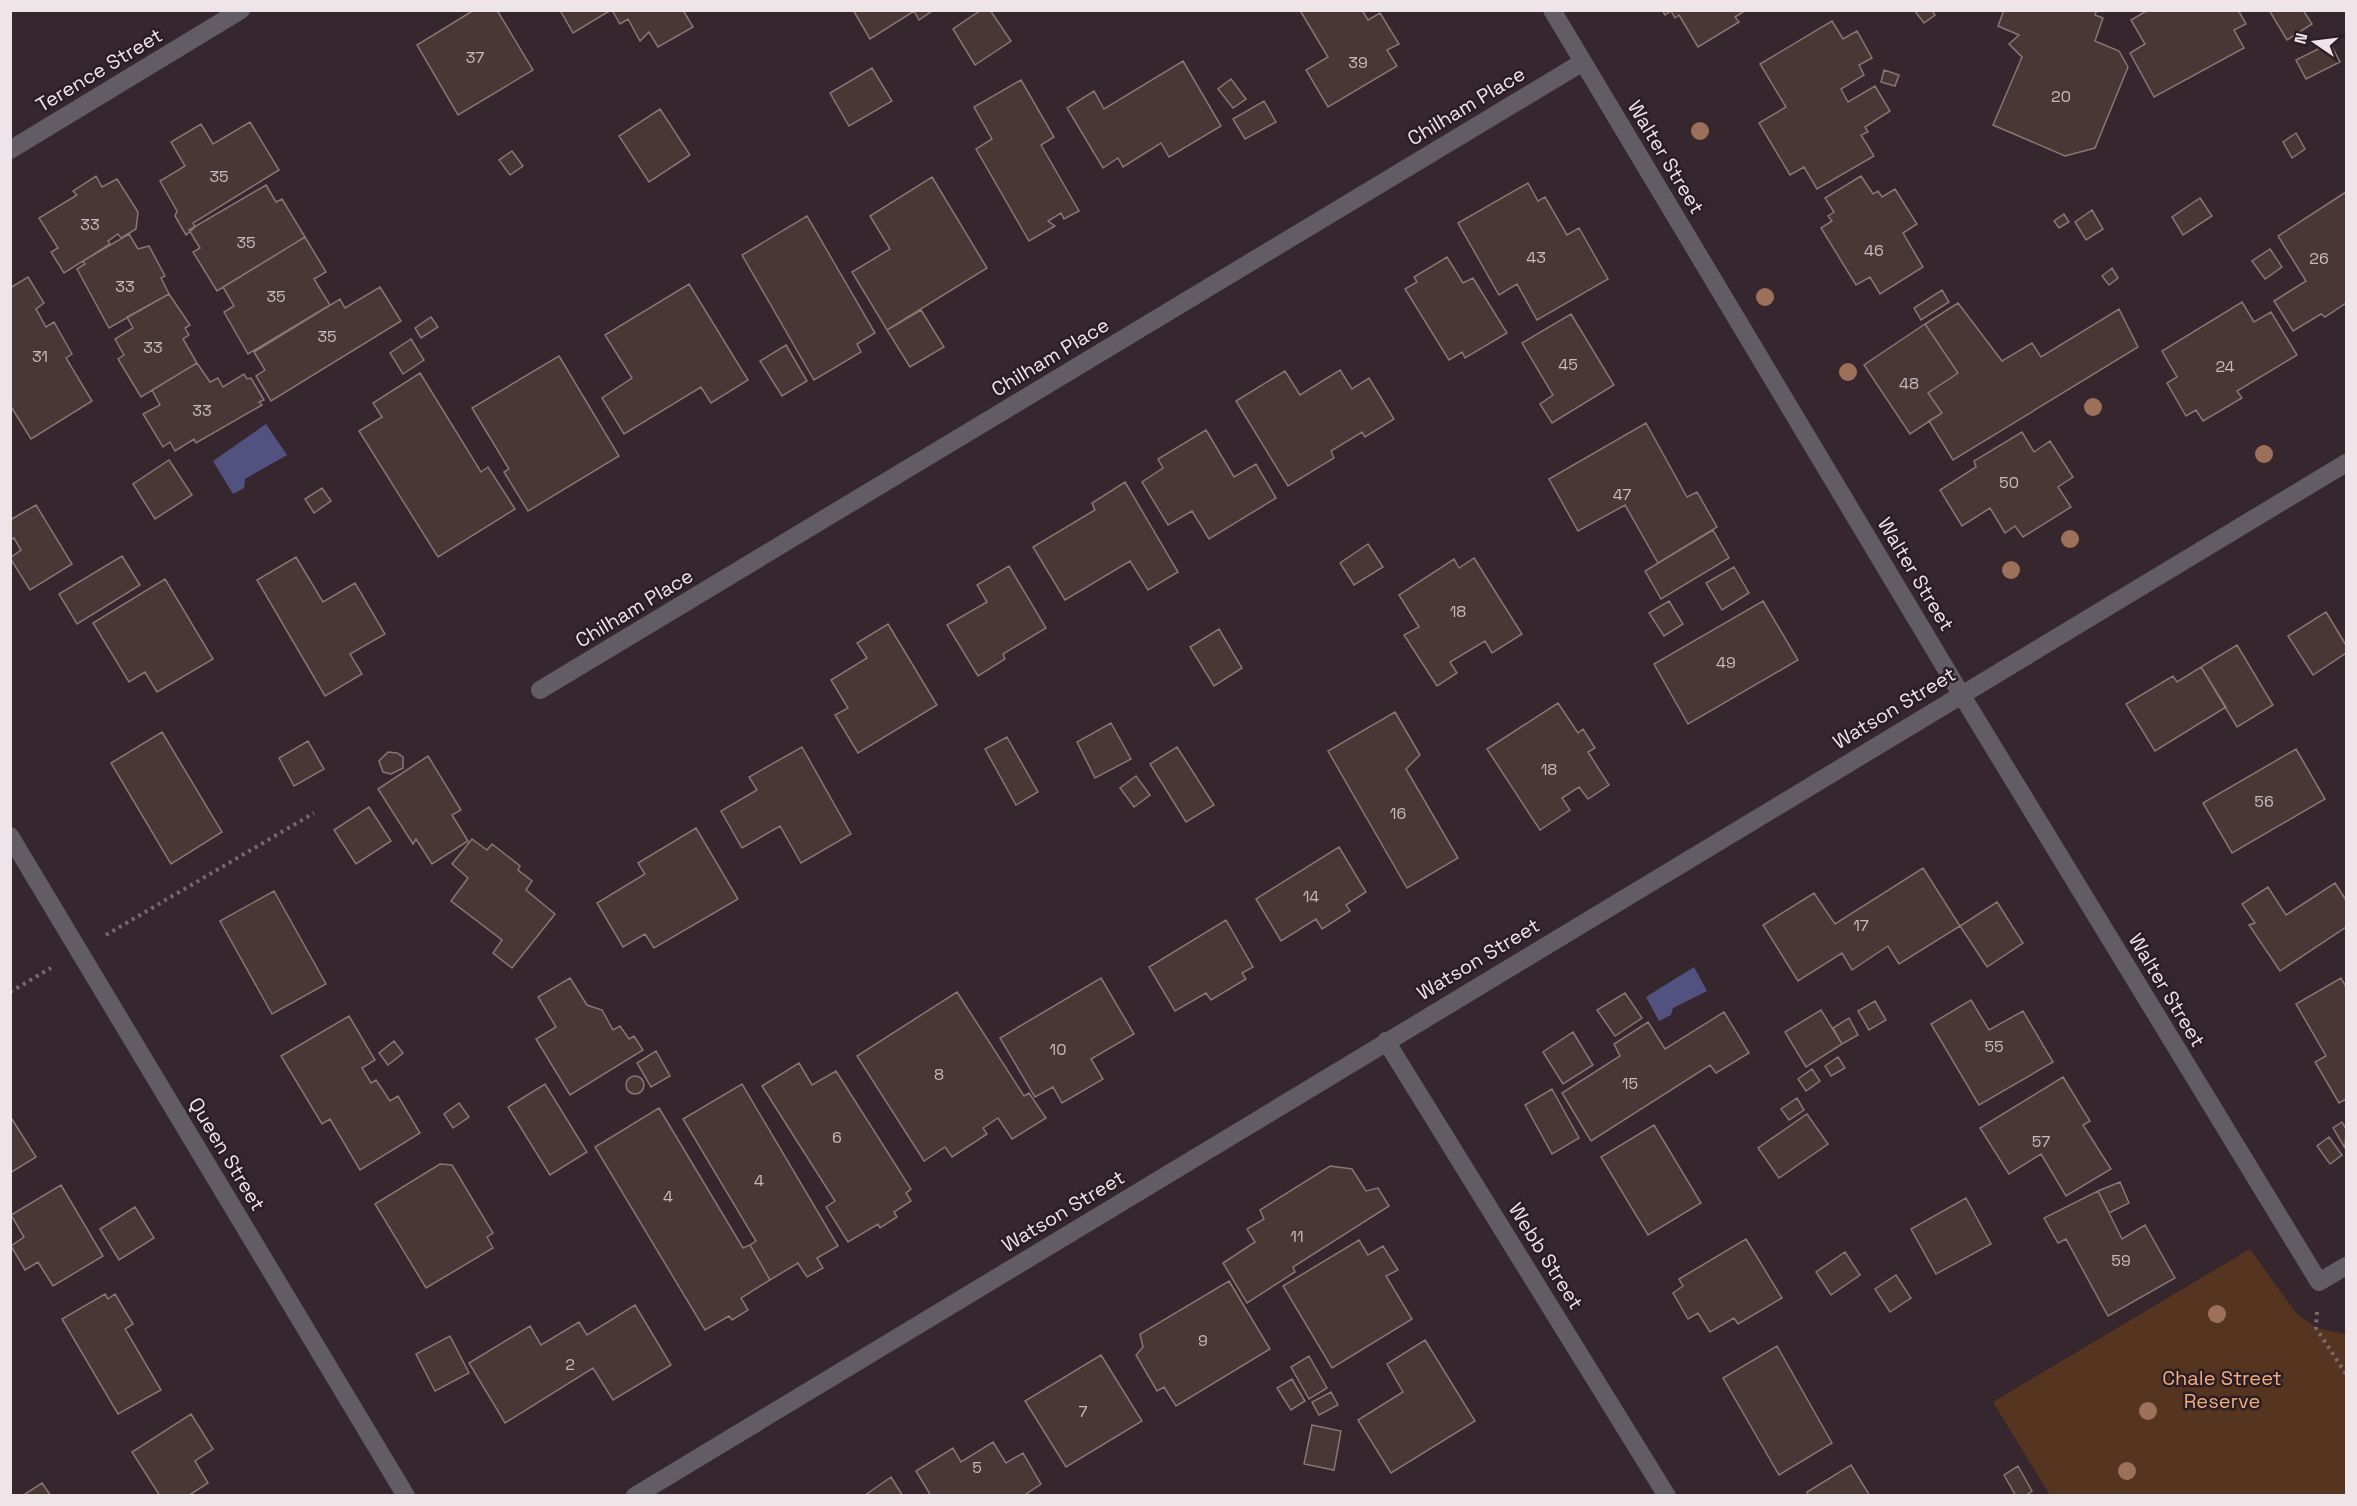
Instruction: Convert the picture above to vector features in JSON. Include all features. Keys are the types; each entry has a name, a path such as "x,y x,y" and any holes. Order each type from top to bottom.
{"street":[{"name":"Terence Street","path":"10,150 242,10"},
{"name":"Walter Street","path":"1552,10 1962,694 2319,1282"},
{"name":"Chilham Place","path":"540,690 1583,62"},
{"name":"Watson Street","path":"635,1496 2346,463"},
{"name":"Queen Street","path":"10,836 406,1496"},
{"name":"Webb Street","path":"1386,1041 1667,1496"},
{"path":"2319,1282 2346,1266"}],"path":[{"path":"10,992 314,813"},
{"path":"2319,1282 2316,1328 2346,1374"}],"green space":[{"name":"Chale Street Reserve","path":"2250,1249 2296,1313 2316,1328 2346,1334 2346,1495 2050,1495 1993,1402"}],"water":[{"path":"266,424 287,455 245,479 244,488 233,494 213,461"},
{"path":"1694,967 1707,991 1673,1008 1671,1015 1659,1021 1646,997"}],"building":[{"path":"474,10 497,10 533,70 458,115 417,45"},
{"path":"560,10 611,10 573,33"},
{"path":"612,10 683,10 693,27 658,47 649,32 640,41 628,19 620,24"},
{"path":"853,10 932,11 919,20 914,11 870,39"},
{"path":"981,10 990,10 1011,41 975,65 953,29"},
{"path":"1303,10 1362,10 1368,20 1380,13 1399,44 1387,50 1397,66 1328,107 1306,70 1328,57 1301,12"},
{"path":"1662,10 1746,10 1735,17 1739,22 1698,47 1679,15 1675,18 1671,11 1665,15"},
{"path":"1914,10 1932,10 1935,15 1924,23"},
{"path":"2004,10 2097,10 2095,15 2103,18 2095,41 2119,51 2128,67 2095,148 2065,156 1993,125 2022,57 2009,44 2019,35 1998,26"},
{"path":"2148,10 2238,10 2246,24 2234,30 2244,48 2154,97 2130,53 2145,44 2131,20"},
{"path":"2269,10 2303,10 2312,24 2287,40"},
{"path":"1832,21 1843,39 1857,31 1872,58 1859,65 1864,75 1841,89 1848,102 1875,86 1890,111 1865,127 1868,132 1861,135 1874,156 1817,189 1804,167 1790,175 1759,123 1786,107 1760,64"},
{"path":"2330,43 2340,62 2306,79 2296,60"},
{"path":"1183,61 1221,126 1169,157 1161,143 1123,167 1118,158 1103,168 1067,108 1094,91 1104,109"},
{"path":"872,68 892,101 849,126 830,93"},
{"path":"1884,70 1899,75 1895,86 1881,82"},
{"path":"1231,79 1246,99 1233,108 1218,89"},
{"path":"1021,80 1054,137 1041,145 1079,211 1064,219 1061,213 1048,221 1055,226 1029,241 976,149 992,139 974,107"},
{"path":"1264,101 1276,122 1245,139 1233,119"},
{"path":"660,109 690,155 649,182 619,136"},
{"path":"250,122 279,170 193,223 195,227 186,235 175,216 177,211 160,181 185,166 171,142 201,124 213,144"},
{"path":"2296,133 2305,149 2292,158 2283,142"},
{"path":"512,151 523,166 510,175 499,160"},
{"path":"96,176 102,187 117,179 138,212 136,229 121,238 118,234 108,241 110,244 64,273 51,252 58,248 39,218 77,195 73,191"},
{"path":"1861,176 1873,194 1878,191 1882,197 1895,189 1917,224 1903,233 1923,267 1880,294 1870,277 1856,285 1821,228 1832,221 1828,216 1834,212 1825,198"},
{"path":"932,177 987,268 887,330 852,272 890,249 870,216"},
{"path":"1528,183 1538,201 1545,197 1567,235 1579,228 1608,279 1537,320 1517,284 1499,295 1458,223"},
{"path":"266,185 276,202 282,199 305,237 217,291 193,252 200,248 189,230"},
{"path":"2346,192 2346,303 2325,317 2321,314 2293,331 2274,301 2306,281 2278,236"},
{"path":"2200,198 2212,216 2183,235 2172,217"},
{"path":"2092,210 2103,229 2086,240 2075,222"},
{"path":"2064,214 2069,222 2059,228 2054,221"},
{"path":"807,216 875,333 857,344 861,352 814,380 742,255"},
{"path":"129,234 138,249 149,246 165,276 161,278 169,294 109,328 77,269 85,264 83,261"},
{"path":"305,237 326,272 314,279 330,305 248,354 224,312 234,306 223,287"},
{"path":"2270,249 2282,267 2265,279 2252,261"},
{"path":"1447,257 1463,283 1473,278 1507,333 1465,358 1462,352 1449,360 1405,289 1417,282 1414,277"},
{"path":"2112,268 2118,278 2109,285 2102,276"},
{"path":"28,277 44,303 36,309 46,327 54,322 72,354 66,358 92,401 31,439 10,405 10,288"},
{"path":"689,284 748,380 711,403 701,387 624,434 602,398 632,378 605,335"},
{"path":"380,287 401,321 271,401 256,376 265,370 254,352 340,299 345,308"},
{"path":"1942,290 1949,302 1921,320 1914,308"},
{"path":"169,294 190,325 185,328 189,335 183,339 197,363 141,397 118,359 124,355 115,339 133,328 127,317"},
{"path":"2242,302 2254,322 2271,312 2297,355 2237,391 2242,398 2203,421 2196,410 2186,416 2167,383 2177,377 2162,351"},
{"path":"1958,303 2002,361 2032,343 2041,357 2119,309 2138,347 1953,460 1929,421 1942,413 1928,393 1958,373 1925,324"},
{"path":"921,310 944,347 910,367 887,330"},
{"path":"1571,314 1614,385 1552,423 1540,404 1553,395 1522,343"},
{"path":"431,317 438,327 421,338 415,328"},
{"path":"1925,324 1958,373 1928,393 1942,413 1910,434 1864,365"},
{"path":"411,339 424,360 403,374 390,353"},
{"path":"786,345 807,381 782,396 760,361"},
{"path":"559,356 619,456 528,511 504,472 509,469 472,408"},
{"path":"197,363 210,382 218,378 223,387 244,374 247,379 251,378 264,400 259,402 262,405 196,443 194,439 175,451 170,442 163,447 143,414 160,405 152,390"},
{"path":"1340,370 1352,389 1369,378 1394,419 1365,437 1362,432 1331,451 1334,458 1288,486 1236,401 1285,371 1300,395"},
{"path":"420,373 481,472 488,467 515,509 438,557 359,431 382,417 373,403"},
{"path":"1646,423 1687,497 1697,492 1717,527 1658,563 1625,505 1578,531 1549,479"},
{"path":"1206,430 1234,477 1256,464 1276,498 1209,539 1192,511 1168,525 1142,482 1163,468 1158,459"},
{"path":"2022,432 2034,452 2050,441 2073,477 2058,487 2071,507 2023,537 2015,526 2005,533 1990,508 1962,526 1940,490 1976,467 1974,461"},
{"path":"169,460 192,495 155,519 133,484"},
{"path":"1125,482 1178,572 1148,590 1130,561 1065,600 1033,547 1095,510 1092,503"},
{"path":"322,488 331,501 314,513 305,499"},
{"path":"36,505 72,564 30,590 10,558 21,550 14,538 10,540 10,520"},
{"path":"1713,530 1729,558 1661,599 1645,571"},
{"path":"1368,544 1383,567 1354,585 1340,563"},
{"path":"122,556 140,585 77,624 59,594"},
{"path":"296,557 323,602 355,583 385,634 350,654 362,674 325,696 257,580"},
{"path":"1474,558 1522,634 1492,653 1485,641 1450,662 1457,673 1437,686 1404,635 1419,627 1399,595 1454,559 1459,568"},
{"path":"1009,566 1046,628 1003,654 1005,659 978,676 947,625 987,602 977,585"},
{"path":"1734,567 1749,593 1722,610 1706,583"},
{"path":"165,579 213,659 157,692 145,672 129,682 93,623"},
{"path":"1669,601 1683,624 1664,636 1649,613"},
{"path":"1763,601 1798,660 1688,724 1654,664"},
{"path":"2326,612 2346,645 2346,653 2313,675 2288,636"},
{"path":"888,624 937,705 858,753 835,715 848,708 831,680 867,658 857,643"},
{"path":"1219,629 1242,668 1214,686 1190,647"},
{"path":"2237,645 2273,705 2237,727 2201,667"},
{"path":"2201,667 2226,707 2155,751 2126,704 2173,676 2177,682"},
{"path":"1558,703 1578,733 1583,729 1595,748 1588,752 1609,785 1588,799 1579,787 1562,798 1570,810 1540,830 1487,749"},
{"path":"1395,712 1420,755 1406,769 1458,858 1407,888 1328,751"},
{"path":"1111,723 1131,759 1095,778 1077,742"},
{"path":"162,732 222,832 171,864 111,763"},
{"path":"1007,737 1038,792 1016,805 985,749"},
{"path":"308,741 324,769 294,786 279,758"},
{"path":"802,747 851,834 801,863 780,826 742,848 721,811 757,790 749,777"},
{"path":"1177,747 1214,805 1186,822 1150,764"},
{"path":"2296,749 2325,799 2232,853 2203,803"},
{"path":"388,752 397,753 403,757 403,768 391,774 383,772 379,761"},
{"path":"428,756 461,810 452,815 468,841 432,864 416,839 413,844 378,789"},
{"path":"1136,776 1150,795 1134,807 1120,788"},
{"path":"369,807 391,841 356,864 334,830"},
{"path":"696,828 738,899 654,948 645,934 623,947 597,903 645,874 638,863"},
{"path":"472,839 487,850 492,844 520,866 518,870 532,881 526,890 555,914 512,968 493,953 502,940 451,901 468,878 452,864"},
{"path":"1339,847 1366,892 1346,905 1350,911 1322,929 1316,919 1281,941 1256,899"},
{"path":"1923,868 1960,926 1899,964 1888,946 1852,970 1842,953 1798,981 1763,925 1814,893 1835,924"},
{"path":"2335,883 2346,900 2346,927 2280,971 2249,925 2255,923 2242,904 2268,887 2286,915"},
{"path":"274,891 326,984 272,1014 220,921"},
{"path":"1997,902 2023,943 1987,967 1960,926"},
{"path":"1226,920 1253,967 1242,973 1246,979 1211,1000 1206,993 1175,1011 1149,967"},
{"path":"570,978 587,1005 602,1010 613,1030 620,1026 629,1039 634,1036 643,1050 570,1095 536,1039 556,1027 538,997"},
{"path":"1101,978 1134,1034 1091,1059 1103,1079 1062,1103 1053,1087 1035,1097 1000,1038"},
{"path":"2341,978 2346,987 2346,1099 2339,1103 2315,1062 2326,1056 2296,1004"},
{"path":"957,992 1024,1096 1029,1093 1046,1118 1012,1139 998,1118 983,1128 987,1134 952,1157 945,1147 924,1161 857,1056"},
{"path":"1625,993 1642,1018 1615,1036 1597,1010"},
{"path":"1971,1000 1989,1030 2023,1011 2053,1062 1979,1105 1931,1024"},
{"path":"1875,1001 1886,1020 1869,1030 1858,1011"},
{"path":"1821,1010 1842,1044 1806,1067 1785,1032"},
{"path":"1724,1012 1749,1053 1716,1073 1710,1065 1591,1141 1562,1093 1620,1056 1614,1044 1648,1022 1665,1049"},
{"path":"349,1016 375,1060 362,1068 371,1083 376,1080 390,1101 398,1096 420,1133 360,1170 330,1119 322,1124 281,1056"},
{"path":"1849,1018 1858,1035 1842,1044 1833,1028"},
{"path":"1573,1032 1593,1065 1563,1084 1543,1052"},
{"path":"394,1041 403,1053 388,1065 379,1053"},
{"path":"656,1051 670,1076 651,1087 637,1063"},
{"path":"1838,1057 1845,1068 1831,1076 1825,1066"},
{"path":"799,1063 812,1085 836,1071 911,1189 906,1193 911,1201 894,1212 897,1217 880,1228 878,1224 848,1242 826,1207 835,1201 762,1086"},
{"path":"1812,1069 1820,1081 1806,1091 1798,1079"},
{"path":"631,1076 639,1076 644,1081 642,1092 631,1094 626,1089 626,1081"},
{"path":"2063,1077 2090,1121 2083,1125 2111,1169 2066,1196 2041,1154 2009,1174 1980,1128"},
{"path":"545,1084 587,1152 550,1175 508,1107"},
{"path":"742,1084 838,1246 817,1258 823,1268 807,1277 798,1263 770,1280 750,1245 756,1241 683,1119"},
{"path":"1552,1089 1579,1138 1552,1154 1525,1105"},
{"path":"1797,1098 1804,1110 1789,1120 1781,1109"},
{"path":"459,1103 469,1117 453,1128 444,1114"},
{"path":"659,1108 743,1248 750,1245 770,1280 741,1298 748,1310 732,1320 729,1316 705,1330 595,1147"},
{"path":"1807,1114 1828,1144 1779,1178 1758,1148"},
{"path":"10,1116 36,1157 10,1173"},
{"path":"2342,1122 2346,1129 2345,1148 2333,1128"},
{"path":"1654,1125 1701,1203 1648,1235 1601,1157"},
{"path":"2329,1137 2342,1155 2330,1164 2317,1146"},
{"path":"440,1164 452,1165 493,1233 487,1237 493,1248 426,1288 375,1204"},
{"path":"1330,1166 1352,1169 1366,1191 1378,1188 1389,1206 1293,1267 1295,1272 1247,1303 1223,1263 1255,1242 1247,1229 1264,1219 1260,1210"},
{"path":"2120,1182 2129,1203 2109,1213 2098,1191"},
{"path":"61,1185 103,1256 53,1286 38,1262 25,1270 11,1246 24,1237 11,1215"},
{"path":"2098,1191 2122,1239 2145,1225 2175,1278 2108,1316 2066,1239 2058,1243 2044,1218"},
{"path":"1966,1198 1991,1244 1936,1274 1911,1229"},
{"path":"135,1207 154,1238 119,1260 100,1229"},
{"path":"1746,1239 1782,1298 1738,1324 1734,1318 1710,1332 1698,1313 1688,1319 1673,1293 1683,1286 1679,1279"},
{"path":"1359,1240 1368,1255 1383,1246 1398,1270 1386,1276 1412,1319 1332,1368 1283,1286"},
{"path":"1845,1252 1860,1275 1831,1295 1816,1272"},
{"path":"1896,1275 1911,1298 1890,1312 1875,1289"},
{"path":"1229,1281 1270,1349 1176,1406 1164,1387 1157,1391 1136,1355 1143,1347 1140,1334"},
{"path":"105,1294 108,1299 115,1294 133,1324 125,1329 161,1390 118,1414 62,1319"},
{"path":"635,1305 671,1365 613,1400 593,1368 505,1423 469,1363 530,1326 541,1345 579,1322 587,1335"},
{"path":"450,1336 469,1373 435,1391 416,1354"},
{"path":"1425,1340 1475,1421 1391,1473 1358,1420 1403,1392 1387,1364"},
{"path":"1777,1346 1832,1443 1779,1475 1723,1378"},
{"path":"1101,1355 1142,1421 1066,1467 1025,1401"},
{"path":"1309,1356 1327,1388 1309,1399 1291,1367"},
{"path":"1292,1379 1305,1401 1291,1410 1277,1388"},
{"path":"1331,1392 1338,1405 1319,1415 1312,1402"},
{"path":"191,1414 213,1449 195,1461 208,1483 188,1496 160,1496 132,1452"},
{"path":"1312,1425 1341,1431 1334,1470 1304,1464"},
{"path":"993,1442 1006,1463 1023,1453 1041,1484 1023,1496 931,1496 916,1471 953,1448 961,1462"},
{"path":"1851,1465 1870,1496 1809,1496 1807,1492"},
{"path":"2018,1466 2032,1491 2025,1496 2016,1496 2004,1475"},
{"path":"891,1477 903,1496 864,1496"},
{"path":"42,1483 51,1496 22,1496"}]}
